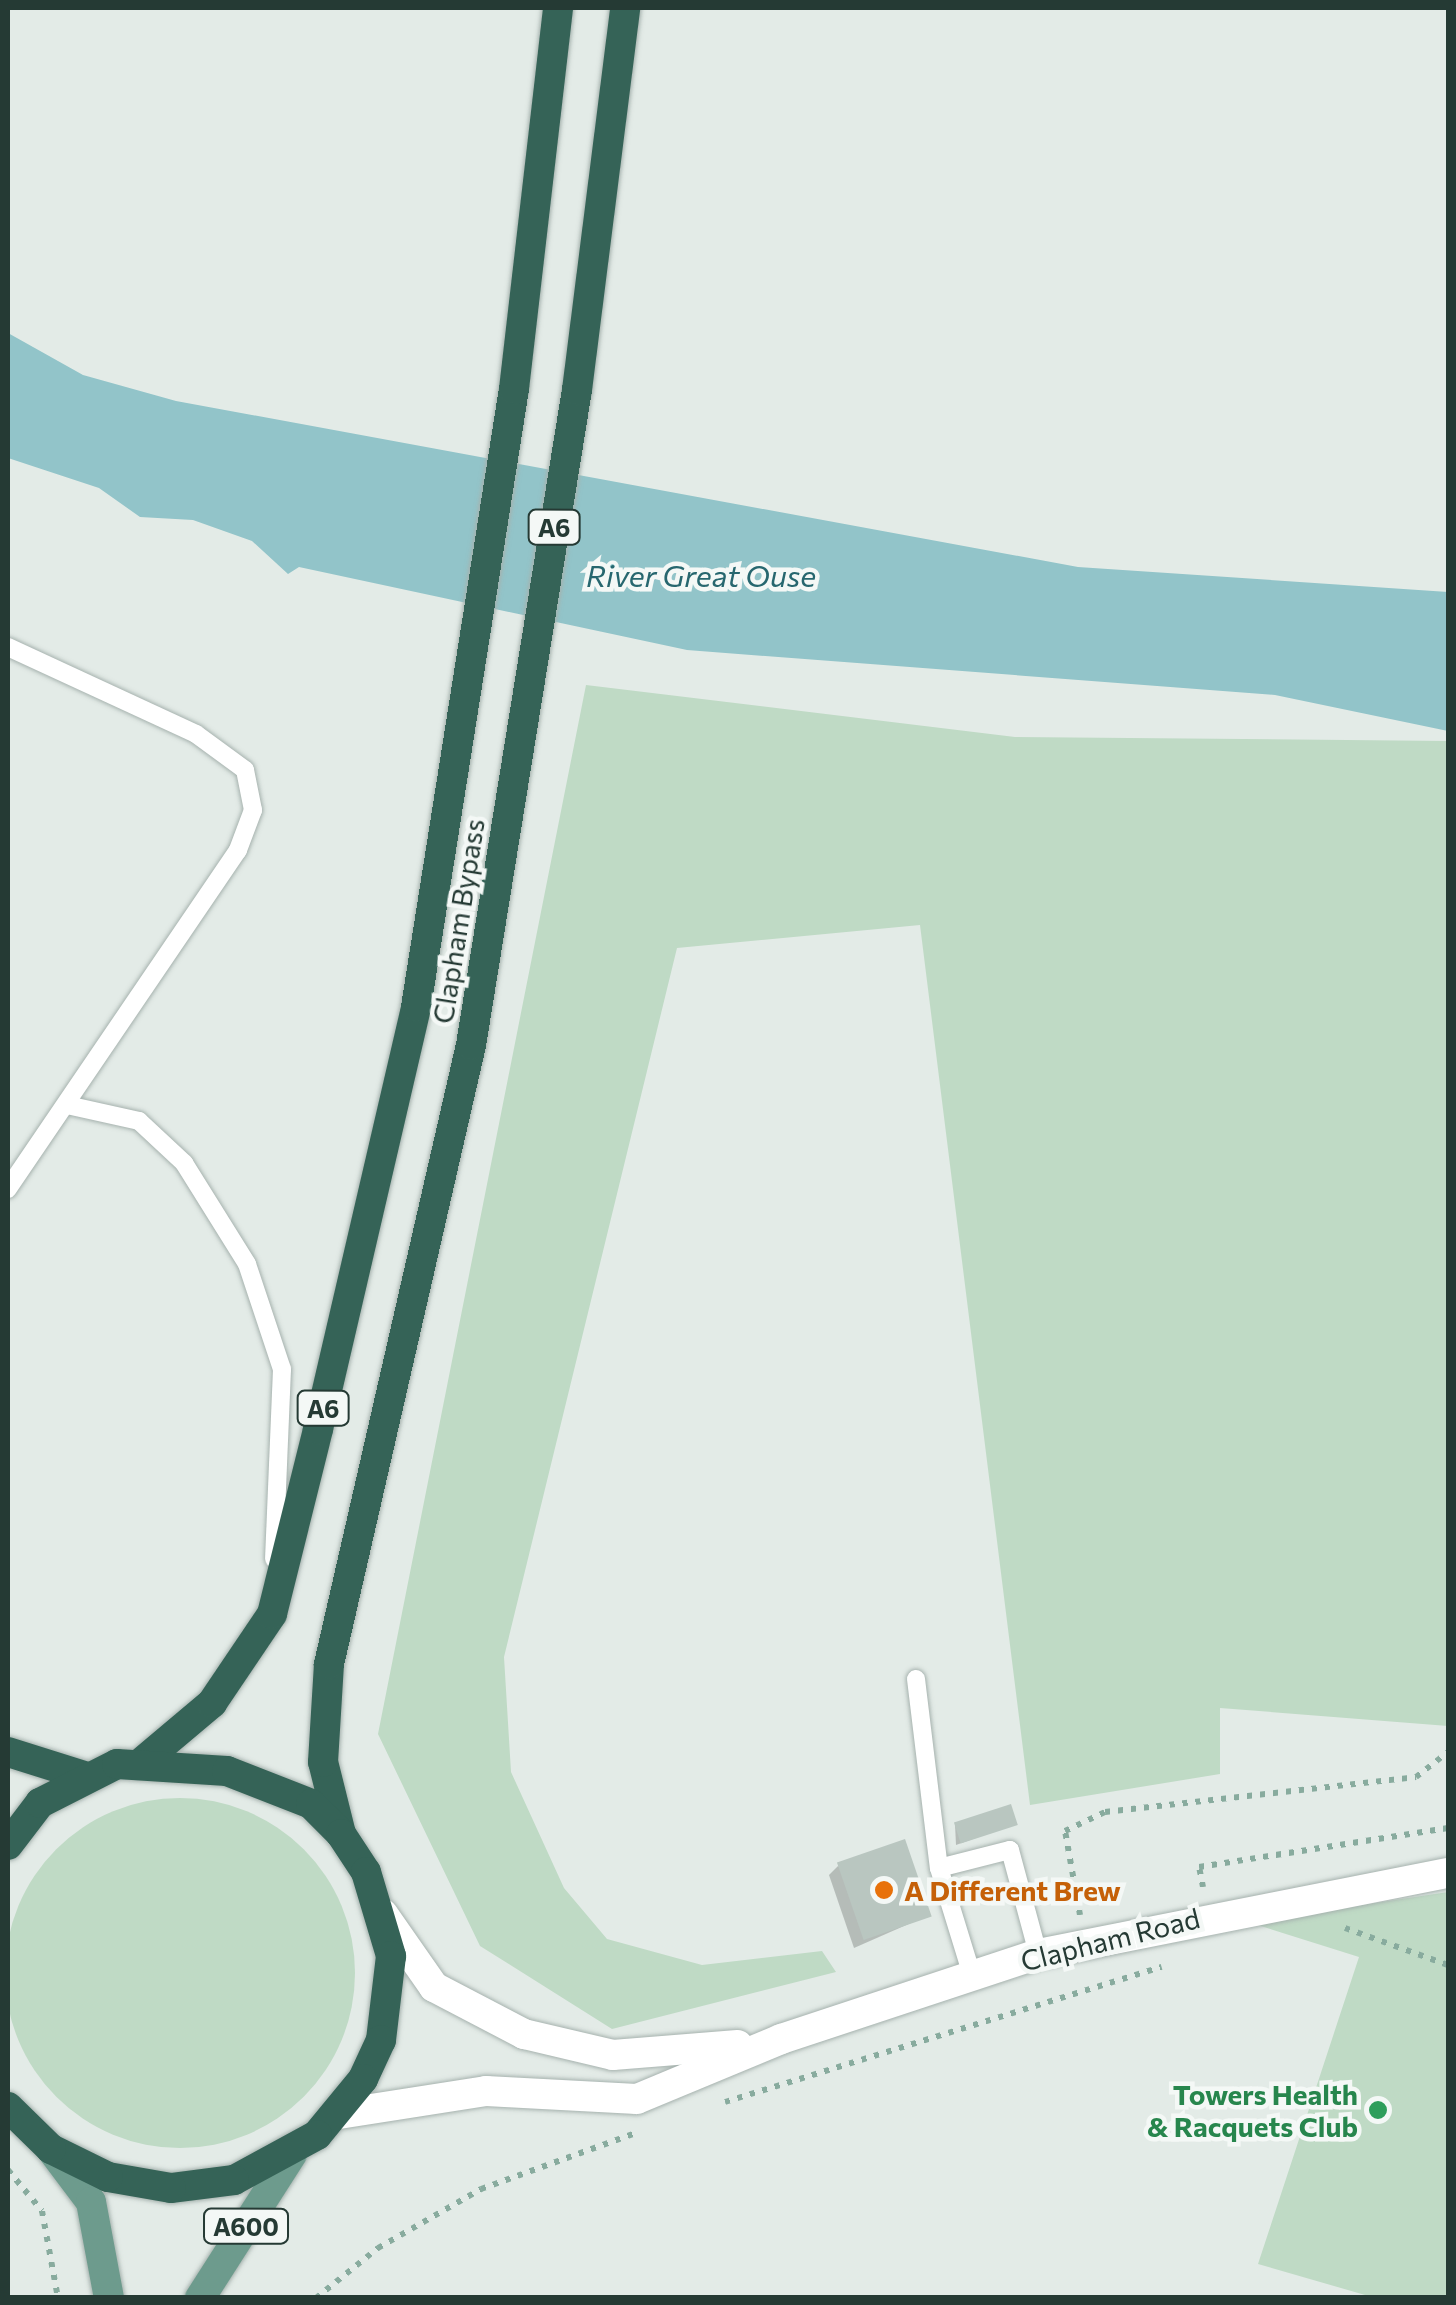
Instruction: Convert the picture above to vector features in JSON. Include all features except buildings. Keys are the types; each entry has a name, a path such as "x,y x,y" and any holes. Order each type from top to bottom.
{"highway":[{"name":"Clapham Bypass","path":"142,1762 212,1703 272,1614 416,1007 514,388 558,8"},
{"name":"Clapham Bypass","path":"341,1834 323,1762 329,1664 471,1045 577,390 625,8"},
{"path":"8,1752 84,1776"},
{"path":"8,1845 40,1803 84,1776 142,1762 264,1783 311,1804 341,1834 383,1914 391,1956 380,2040 339,2114 292,2154 234,2180 170,2188 108,2177 51,2149 8,2107"}],"main road":[{"path":"51,2149 91,2202 109,2298"},
{"name":"A600","path":"200,2298 292,2154"}],"street":[{"name":"Clapham Road","path":"339,2114 470,2092 637,2099 781,2039 1038,1954 1448,1873"},
{"name":"Clapham Road","path":"383,1914 434,1987 480,2018 541,2040 613,2055 781,2039"}],"lane":[{"path":"8,648 196,734 245,770 253,810 238,850 8,1189"},
{"path":"67,1105 139,1121 184,1163 266,1306 282,1369 272,1614"},
{"path":"916,1679 940,1868 972,1975"},
{"path":"940,1868 1010,1850 1038,1954"}],"path":[{"path":"1086,1942 1065,1831 1104,1812 1416,1777 1448,1752"},
{"path":"1204,1894 1199,1867 1448,1828"},
{"path":"1331,1925 1448,1965"},
{"path":"703,2110 1179,1962"},
{"path":"316,2298 378,2248 481,2189 646,2130"},
{"path":"8,2170 42,2211 58,2298"}],"green space":[{"path":"586,685 1015,737 1448,741 1448,1726 1220,1708 1220,1774 1030,1805 920,925 677,948 504,1657 511,1772 564,1888 607,1939 702,1965 822,1951 836,1972 612,2029 480,1946 378,1734"},
{"path":"180,1798 214,1801 247,1811 277,1827 304,1849 326,1876 342,1906 352,1939 352,2007 342,2040 326,2070 304,2097 277,2119 247,2135 214,2145 180,2148 146,2145 113,2135 83,2119 56,2097 34,2070 18,2040 8,2007 5,1973 8,1939 18,1906 34,1876 56,1849 83,1827 113,1811 146,1801"},
{"name":"Towers Health & Racquets Club","path":"1448,1892 1448,2297 1372,2297 1258,2264 1359,1957 1248,1922"}],"water":[{"name":"River Great Ouse","path":"8,333 83,375 176,401 1078,567 1448,592 1448,731 1275,695 687,650 299,567 288,574 252,541 193,520 140,517 99,488 8,458"}],"place":[{"name":"A Different Brew","path":"884,1890"},
{"name":"Towers Health & Racquets Club","path":"1378,2110"}]}
